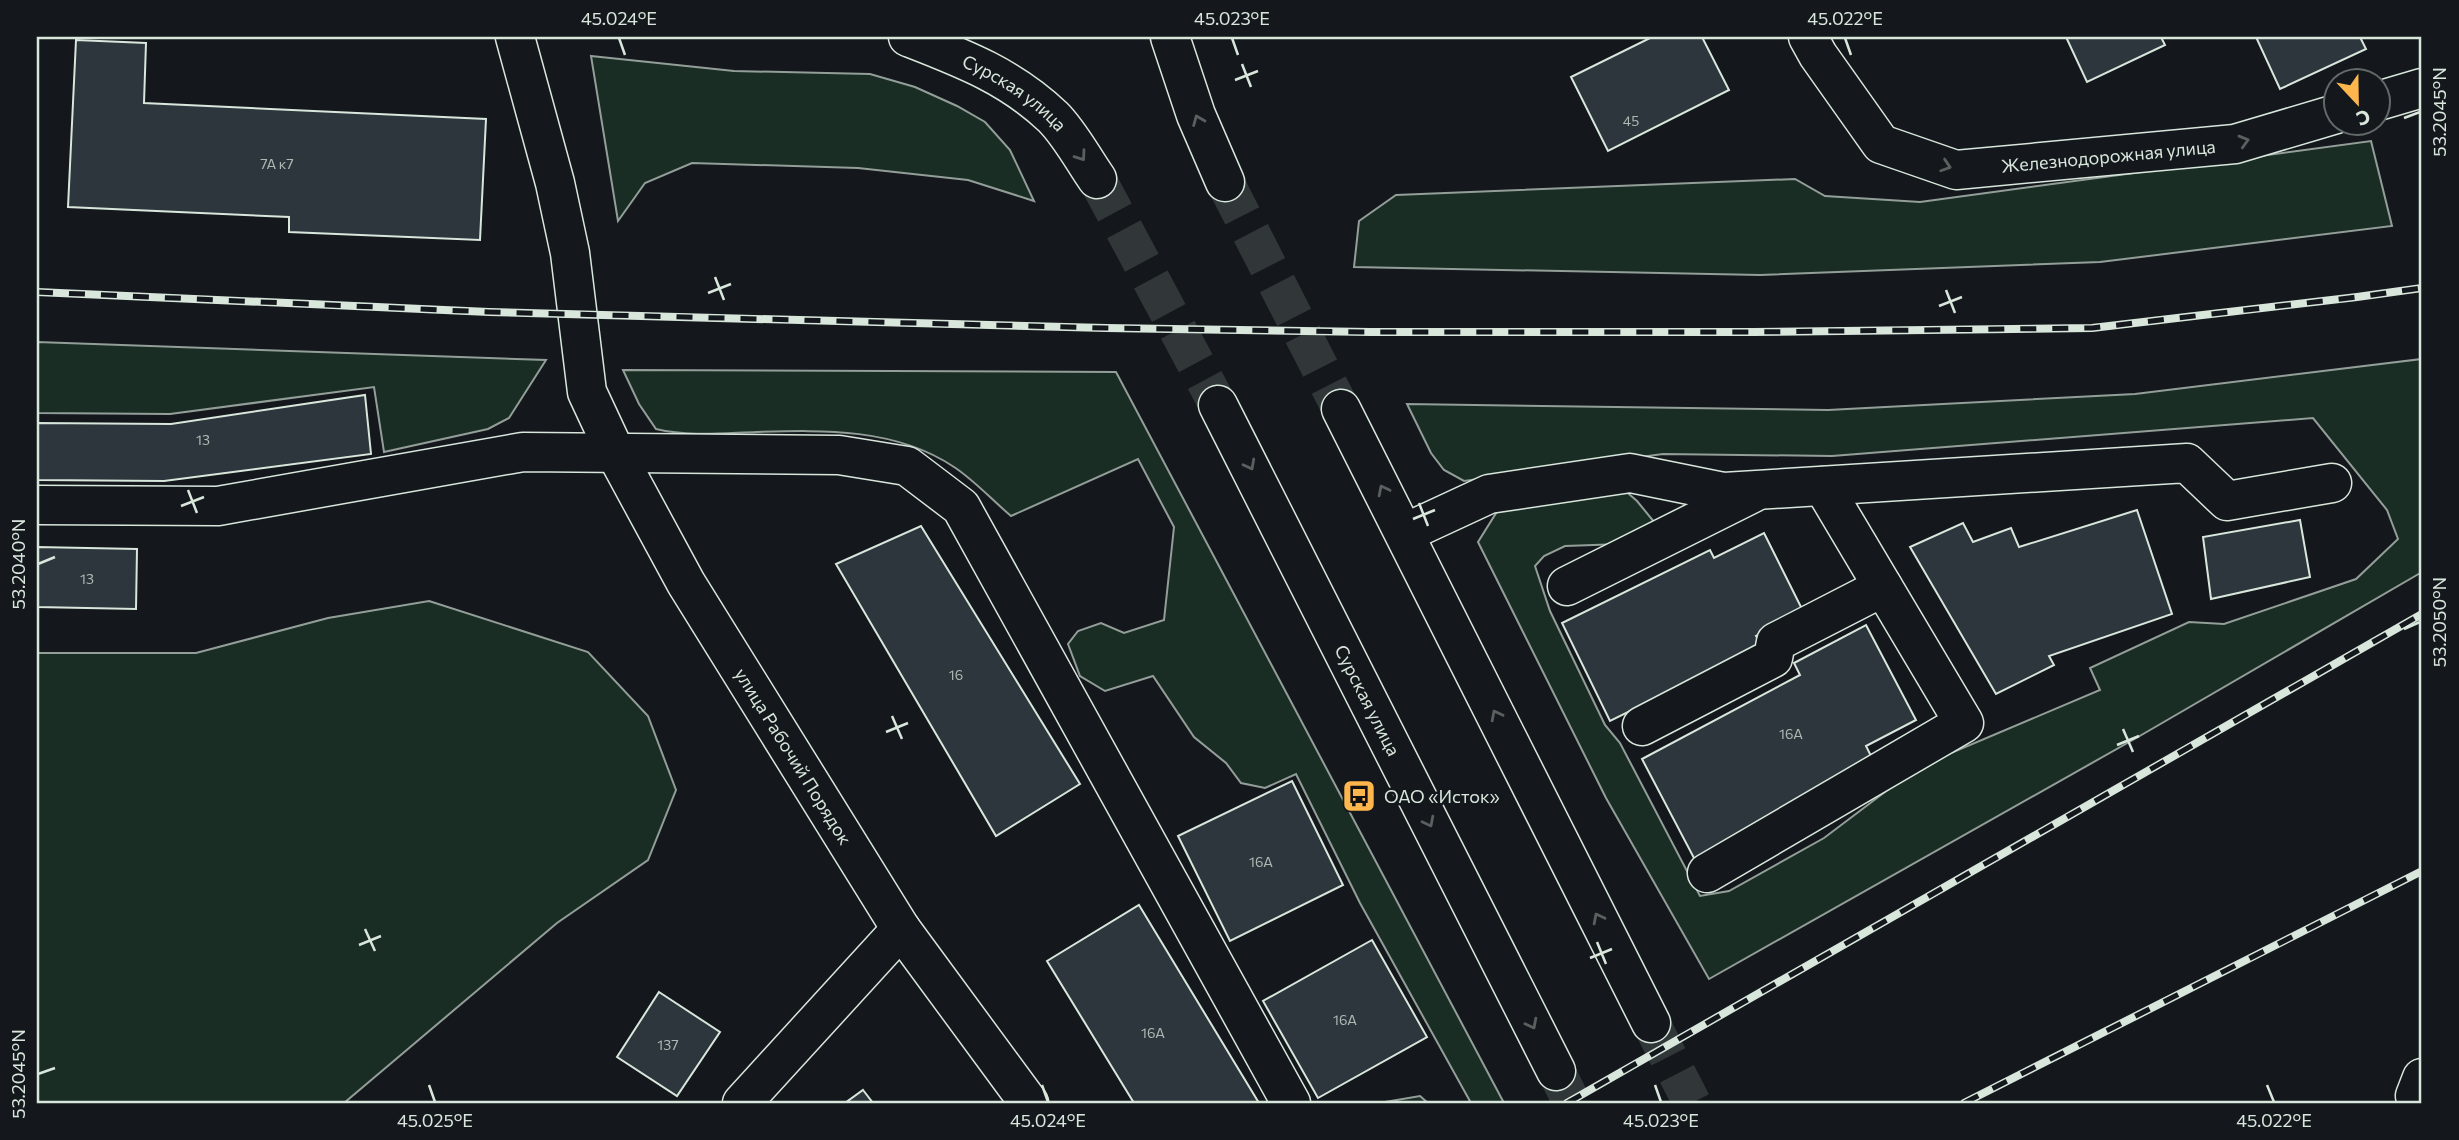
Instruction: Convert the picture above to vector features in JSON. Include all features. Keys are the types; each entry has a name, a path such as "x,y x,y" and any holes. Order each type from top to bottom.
{"street":[{"name":"улица Рабочий Порядок","path":"515,37 555,183 570,253 587,392 615,452 686,583 901,929 1029,1103"},
{"name":"Сурская улица","path":"908,37 981,65 1018,89 1054,118 1097,179"},
{"path":"1170,37 1196,115 1225,182"},
{"name":"Железнодорожная улица","path":"1808,37 1881,144 1956,170 2235,144 2322,118"},
{"path":"2392,97 2422,88"},
{"name":"Сурская улица","path":"1218,405 1556,1072"},
{"path":"1341,409 1651,1023"},
{"path":"37,505 218,506 523,452 839,455 907,466 961,507 1291,1103"},
{"path":"1405,533 1489,494 1630,473 1724,492 2187,463 2227,501 2332,483"},
{"path":"1707,873 1964,723 1823,486"},
{"path":"1567,586 1761,489"},
{"path":"1642,726 1773,658 1776,642 1883,587"},
{"path":"742,1103 901,929"}],"green space":[{"path":"591,56 734,71 870,74 915,87 985,122 1010,150 1034,201 968,180 858,168 692,163 645,183 618,221"},
{"path":"2371,141 2392,226 2100,262 1760,275 1354,267 1359,221 1396,195 1795,179 1825,196 1920,202"},
{"path":"37,342 546,360 509,418 488,429 384,452 374,387 170,414 37,413"},
{"path":"2422,359 2422,572 2138,737 1709,979 1606,798 1478,542 1498,510 1622,488 1655,523 1622,544 1565,546 1544,556 1535,566 1550,611 1605,725 1620,743 1700,896 1729,891 1824,838 1918,767 2100,690 2090,668 2189,622 2224,624 2356,579 2398,539 2387,510 2313,418 1832,456 1663,454 1464,481 1444,470 1431,453 1407,404 1828,410 2135,394"},
{"path":"623,370 1116,372 1504,1103 1471,1103 1360,903 1296,774 1265,788 1241,783 1226,763 1194,737 1153,676 1105,691 1080,676 1068,644 1078,631 1101,623 1124,633 1164,620 1174,527 1138,459 1011,516 954,467 932,454 884,438 833,432 694,434 656,429 639,404"},
{"path":"429,601 588,652 648,716 676,790 648,860 557,923 344,1103 37,1103 37,653 196,653 328,618"},
{"path":"1420,1096 1428,1103 1379,1103"}],"building":[{"path":"1652,37 1702,37 1729,90 1608,151 1571,77"},
{"path":"2066,37 2161,37 2165,45 2087,82"},
{"path":"2256,37 2360,37 2366,49 2329,66 2322,66 2322,69 2280,89"},
{"path":"76,40 146,43 144,103 486,119 480,240 289,232 289,217 68,207"},
{"path":"365,395 371,454 164,481 37,480 37,423 171,424"},
{"path":"2137,510 2172,614 2049,656 2054,665 1996,694 1910,547 1963,523 1973,542 2011,528 2019,547"},
{"path":"2300,520 2310,577 2211,599 2203,537"},
{"path":"921,526 1080,784 996,836 836,564"},
{"path":"1764,533 1804,613 1756,636 1762,646 1610,721 1562,623 1710,550 1714,558"},
{"path":"37,547 137,549 136,609 37,607"},
{"path":"1866,625 1916,720 1866,746 1875,764 1695,860 1642,759 1800,675 1794,663"},
{"path":"1292,781 1343,885 1230,941 1178,836"},
{"path":"1139,905 1259,1103 1134,1103 1047,961"},
{"path":"1372,940 1427,1037 1318,1098 1263,1001"},
{"path":"659,992 720,1032 677,1096 617,1057"},
{"path":"863,1090 873,1103 845,1103"}],"tunnel":[{"path":"1097,179 1218,405"},
{"path":"1225,182 1341,409"},
{"path":"1651,1023 1692,1103"},
{"path":"1556,1071 1572,1103"}],"railway":[{"path":"37,292 489,312 1106,328 1370,332 1753,332 2092,328 2422,288"},
{"path":"1567,1103 2422,614"},
{"path":"1964,1103 2422,871"}],"place":[{"name":"ОАО «Исток»","path":"1359,796"}]}
